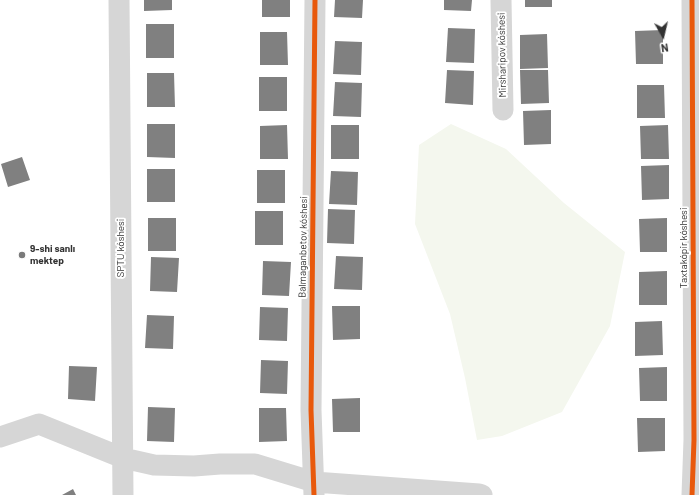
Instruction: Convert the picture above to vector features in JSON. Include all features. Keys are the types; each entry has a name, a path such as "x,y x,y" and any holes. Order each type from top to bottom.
{"street":[{"name":"SPTU kóshesi","path":"119,0 123,495"},
{"name":"Balmaganbetov kóshesi","path":"314,488 311,402 315,0"},
{"name":"Mirsharipov kóshesi","path":"501,0 503,110"},
{"name":"Taxtakópir kóshesi","path":"692,0 694,440 692,495"},
{"path":"0,437 40,424 123,458 154,465 194,466 255,464 314,488 482,495"}],"shaded area":[{"path":"451,124 506,149 564,203 625,252 610,326 562,412 502,436 477,440 465,378 450,314 415,224 419,145"}],"building":[{"path":"144,0 172,0 172,10 144,11"},
{"path":"262,0 290,0 290,17 262,17"},
{"path":"335,0 363,0 362,18 334,17"},
{"path":"444,0 472,0 471,11 444,10"},
{"path":"525,0 552,0 552,7 525,7"},
{"path":"146,24 174,24 174,58 146,58"},
{"path":"448,28 475,29 474,63 446,62"},
{"path":"663,30 663,64 636,64 635,31"},
{"path":"260,32 287,32 288,65 260,65"},
{"path":"547,34 548,68 520,69 520,35"},
{"path":"335,41 362,42 361,75 333,74"},
{"path":"447,70 474,71 473,105 445,103"},
{"path":"520,70 548,70 549,103 521,104"},
{"path":"147,73 174,73 175,107 147,107"},
{"path":"259,77 287,77 287,111 259,111"},
{"path":"335,82 362,83 361,117 333,116"},
{"path":"637,85 664,85 665,118 637,118"},
{"path":"551,110 551,144 524,145 523,111"},
{"path":"147,124 175,124 175,158 147,157"},
{"path":"287,125 288,159 260,159 260,126"},
{"path":"331,125 359,125 359,159 331,159"},
{"path":"668,125 669,159 641,159 640,126"},
{"path":"22,157 30,180 8,187 1,164"},
{"path":"669,165 669,199 642,200 641,166"},
{"path":"147,169 175,169 175,202 147,202"},
{"path":"257,170 285,170 285,203 257,203"},
{"path":"331,171 358,172 357,205 329,204"},
{"path":"328,209 355,210 354,244 327,243"},
{"path":"255,211 283,211 283,245 255,245"},
{"path":"148,218 176,218 176,251 148,251"},
{"path":"667,218 667,252 640,252 639,219"},
{"path":"336,256 363,257 362,290 334,289"},
{"path":"151,257 179,258 177,292 150,291"},
{"path":"263,261 291,262 289,296 262,295"},
{"path":"667,271 667,305 639,305 639,272"},
{"path":"332,306 360,306 360,339 333,340"},
{"path":"260,307 288,308 287,341 259,340"},
{"path":"147,315 174,316 173,349 145,348"},
{"path":"662,321 663,355 635,356 635,322"},
{"path":"261,360 288,361 287,394 260,393"},
{"path":"69,366 97,367 95,401 68,399"},
{"path":"667,367 667,401 640,401 639,368"},
{"path":"360,398 360,432 333,432 332,399"},
{"path":"148,407 175,408 174,442 147,441"},
{"path":"259,408 286,408 287,441 259,442"},
{"path":"637,418 665,418 665,451 638,452"},
{"path":"73,489 76,495 62,495"}],"cycle path":[{"path":"314,495 311,410 315,0"},
{"path":"692,0 694,440 692,495"}],"place":[{"name":"9-shi sanlı mektep","path":"22,255"}]}
